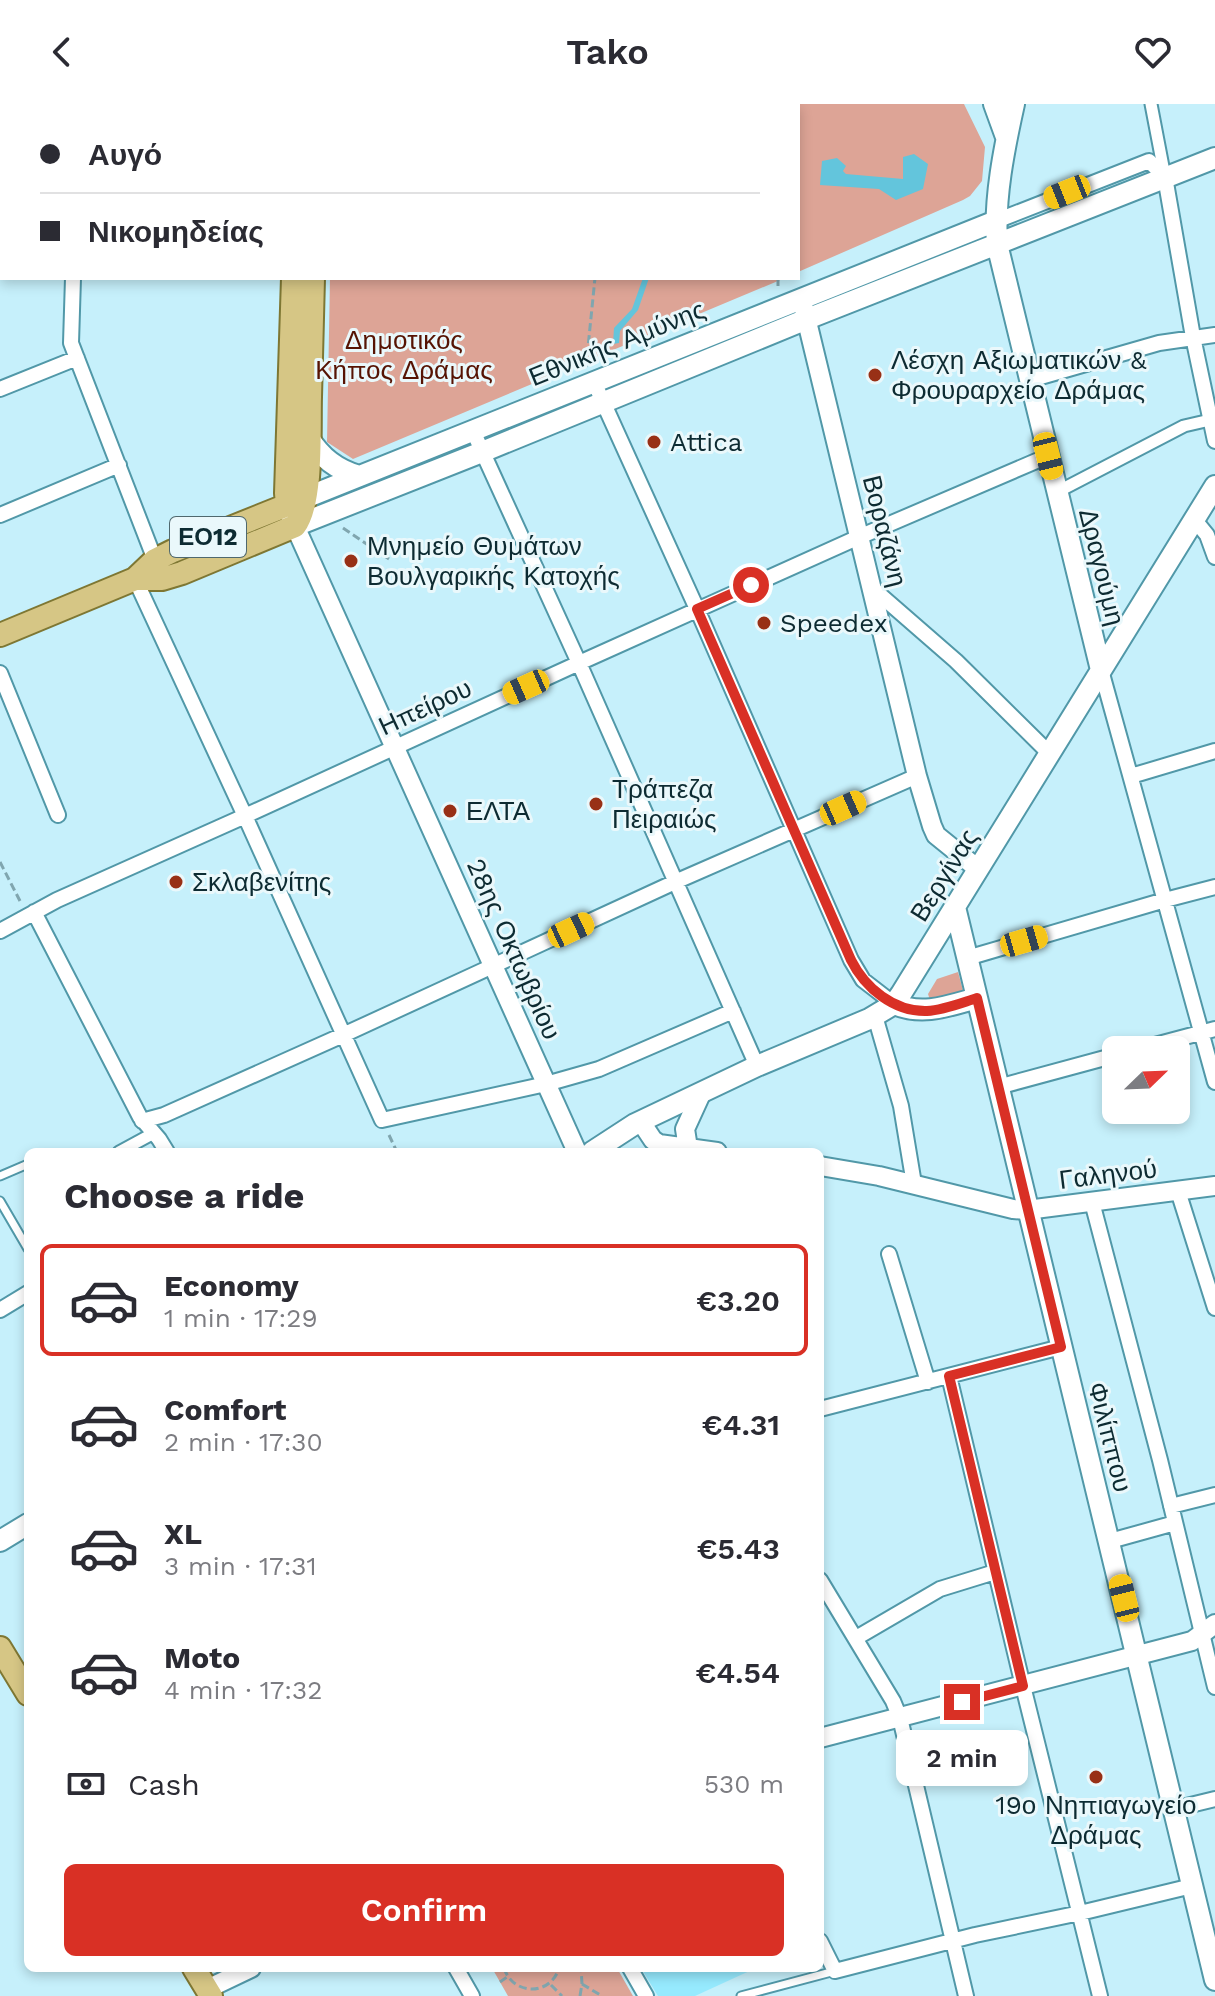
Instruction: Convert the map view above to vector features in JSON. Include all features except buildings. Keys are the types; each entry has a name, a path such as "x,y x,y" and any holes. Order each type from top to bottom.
{"main road":[{"path":"994,104 1006,137"},
{"name":"Δραγούμη","path":"1014,104 1006,137 996,221 997,244 1101,670"},
{"name":"Εθνικής Αμύνης","path":"0,635 135,579 155,560 296,510 323,515 1215,158"},
{"name":"Εθνικής Αμύνης","path":"135,579 162,579 182,573 359,476 996,221"},
{"path":"293,280 286,493 296,510"},
{"path":"296,510 309,438 313,280"},
{"path":"309,438 330,463 359,476"},
{"name":"Βεργίνας","path":"598,1148 641,1122 757,1066 875,1016 894,1004 1215,486"},
{"name":"Φιλίππου","path":"955,907 1192,1886 1210,1940 1215,1980"},
{"path":"894,1004 927,1011 977,998"},
{"path":"0,1541 24,1526"},
{"path":"0,1648 24,1687"},
{"path":"196,1972 209,1992"}],"street":[{"path":"1151,104 1215,441"},
{"name":"Εθνικής Αμύνης","path":"996,221 1149,161 1165,177"},
{"path":"73,280 71,343 155,560"},
{"name":"Βοραζάνη","path":"802,298 917,776 932,826 936,835 978,869"},
{"path":"1030,380 1159,343 1215,335"},
{"path":"0,389 77,358"},
{"path":"589,384 603,402 856,970 863,980 894,1004"},
{"path":"1057,492 1184,426 1210,420"},
{"path":"473,431 757,1066"},
{"name":"Ηπείρου","path":"0,931 31,913 697,609 1048,456"},
{"path":"0,515 119,465"},
{"name":"28ης Οκτωβρίου","path":"296,510 394,747 575,1148"},
{"path":"1194,519 1207,535 1215,557"},
{"path":"135,579 382,1120 546,1084 612,1064 733,1011"},
{"path":"871,587 956,661 1049,753"},
{"path":"1101,670 1165,900 1208,1031 1215,1082"},
{"path":"0,673 58,815"},
{"path":"1131,776 1215,751"},
{"path":"142,1121 164,1115 675,882 917,776"},
{"path":"967,958 1215,887"},
{"path":"31,913 142,1121 164,1148"},
{"path":"875,1016 901,1106 914,1184"},
{"path":"998,1087 1102,1059"},
{"path":"641,1122 659,1144 688,1148 685,1129 701,1094"},
{"path":"126,1148 154,1133"},
{"name":"Γαληνού","path":"824,1167 1027,1210 1215,1186"},
{"path":"1178,1191 1215,1308"},
{"path":"1092,1202 1175,1523 1208,1630 1215,1687"},
{"path":"889,1254 928,1382"},
{"path":"0,1310 24,1295"},
{"path":"824,1408 1061,1347"},
{"path":"949,1376 1100,1996"},
{"path":"1171,1506 1215,1495"},
{"path":"1110,1541 1175,1523"},
{"path":"856,1638 940,1589 995,1572"},
{"path":"824,1586 893,1701 900,1718 966,1996"},
{"path":"824,1737 1194,1641 1208,1630"},
{"path":"1174,1809 1215,1799"},
{"path":"824,1949 835,1971 1192,1886"},
{"path":"209,1992 244,1972"},
{"path":"458,1972 472,1996"},
{"path":"632,1972 646,1996"}],"lane":[{"path":"0,1176 24,1166"},
{"path":"0,1201 24,1242"},
{"path":"741,1996 835,1971"}],"path":[{"path":"589,384 595,280"},
{"path":"323,515 389,559"},
{"path":"0,862 31,913"},
{"path":"505,1972 520,1989 541,1993 556,1979 558,1972"},
{"path":"580,1996 581,1972"},
{"path":"500,1982 507,1977"},
{"path":"582,1984 602,1996"},
{"path":"551,1985 562,1996"}],"shaded area":[{"path":"914,154 928,164 923,189 896,200 879,189 820,185 822,161 837,158 846,166 843,171 846,174 903,179 903,157"},
{"path":"642,280 648,280 638,310 620,331 619,343 613,344 614,328 632,309"},
{"path":"643,1972 747,1972 695,1996 658,1996"}],"green space":[{"path":"800,104 964,104 985,147 982,181 963,200 800,271"},
{"name":"Δημοτικός Κήπος Δράμας","path":"330,280 780,280 353,459 327,442"},
{"path":"958,972 964,994 931,1003 928,994 937,979"},
{"path":"494,1972 619,1972 633,1996 508,1996"}],"place":[{"name":"Λέσχη Αξιωματικών & Φρουραρχείο Δράμας","path":"875,375"},
{"name":"Attica","path":"654,442"},
{"name":"Μνημείο Θυμάτων Βουλγαρικής Κατοχής","path":"351,561"},
{"name":"Speedex","path":"764,623"},
{"name":"Τράπεζα Πειραιώς","path":"596,804"},
{"name":"ΕΛΤΑ","path":"450,811"},
{"name":"Σκλαβενίτης","path":"176,882"},
{"name":"19ο Νηπιαγωγείο Δράμας","path":"1096,1777"}],"route":[{"path":"751,585 697,609 851,960 863,980 894,1004 912,1009 932,1010 977,998 1061,1347 949,1376 1023,1686 962,1702"}]}
